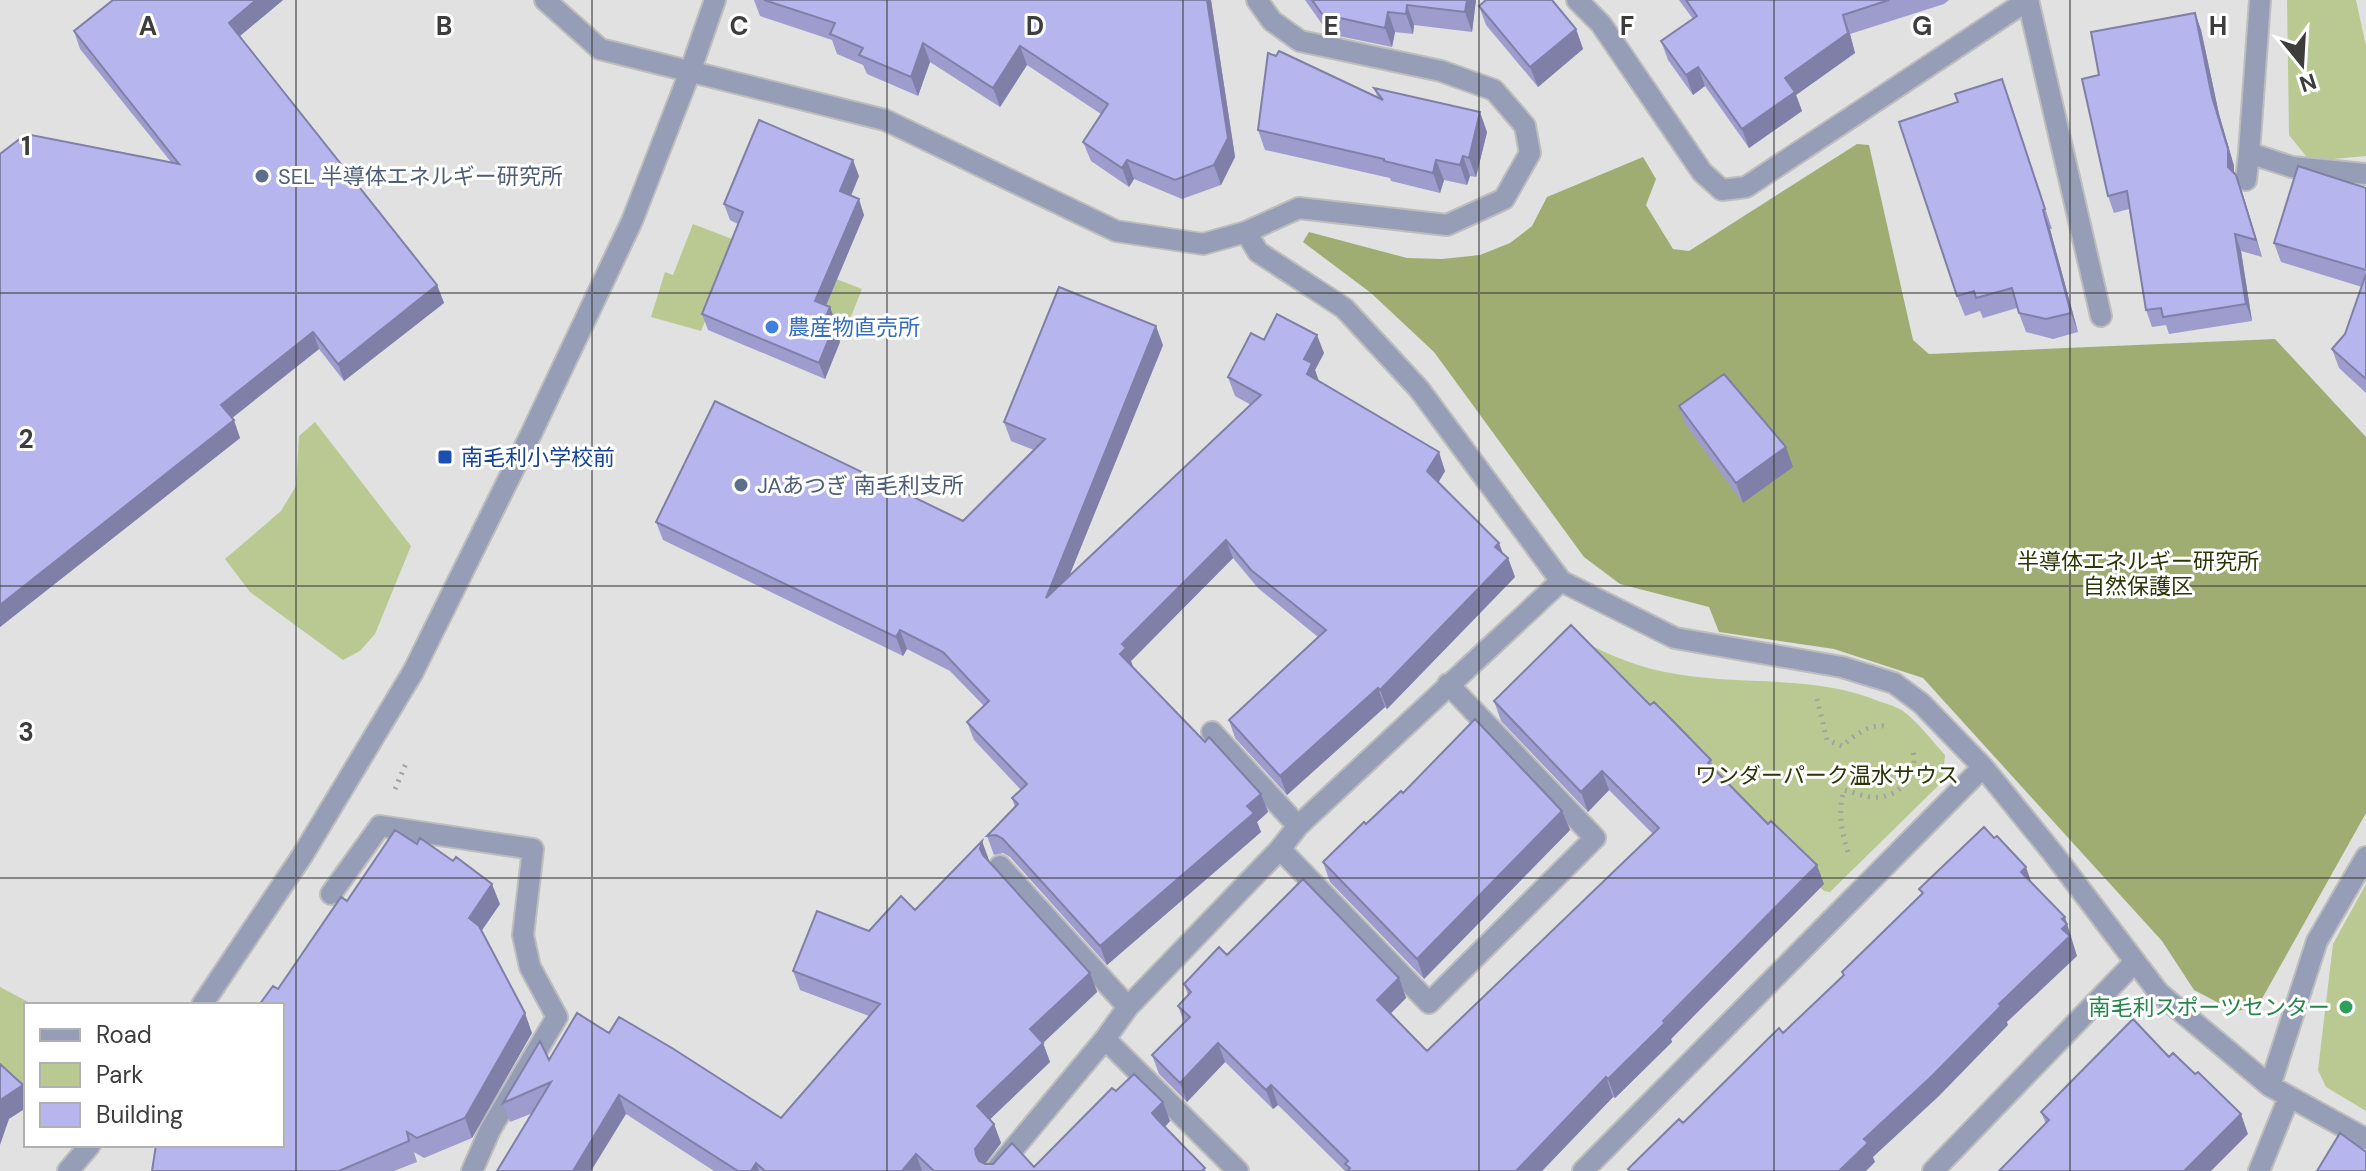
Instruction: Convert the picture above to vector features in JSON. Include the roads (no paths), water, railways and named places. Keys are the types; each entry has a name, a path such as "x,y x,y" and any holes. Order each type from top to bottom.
{"street":[{"path":"545,0 600,49 885,120 1116,231 1203,244 1246,232 1299,208 1447,225 1504,199 1530,153 1525,126 1494,90 1441,71 1300,41 1272,21 1257,0"},
{"path":"203,1003 302,856 413,672 632,221 715,0"},
{"path":"1577,0 1601,24 1702,172 1722,190 1746,187 2028,0 2101,316"},
{"path":"2246,180 2260,0"},
{"path":"2249,153 2292,167 2366,174"},
{"path":"1246,232 1258,252 1344,308 1419,389 1561,581 1675,638 1842,667 1894,683 1922,704 1983,767 2159,993 2270,1086 2366,1139"},
{"path":"995,1171 1128,1007 1280,849 1298,826 1561,581"},
{"path":"1280,849 1429,1003 1595,838 1448,684"},
{"path":"1212,732 1298,826"},
{"path":"1583,1171 1983,767"},
{"path":"331,894 380,826 533,849 523,935 530,967 557,1017 490,1130 472,1171"},
{"path":"2270,1086 2317,941 2366,857"},
{"path":"1000,866 1128,1007"},
{"path":"1933,1171 2134,963"},
{"path":"1105,1039 1238,1171"},
{"path":"2259,1171 2289,1097"},
{"path":"68,1171 88,1147"}],"place":[{"name":"SEL 半導体エネルギー研究所","path":"262,176"},
{"name":"農産物直売所","path":"772,327"},
{"name":"南毛利小学校前","path":"445,457"},
{"name":"JAあつぎ 南毛利支所","path":"741,485"},
{"name":"南毛利スポーツセンター","path":"2346,1007"}],"park label":[{"name":"半導体エネルギー研究所 自然保護区","path":"2138,574"},
{"name":"ワンダーパーク温水サウス","path":"1827,775"}]}
